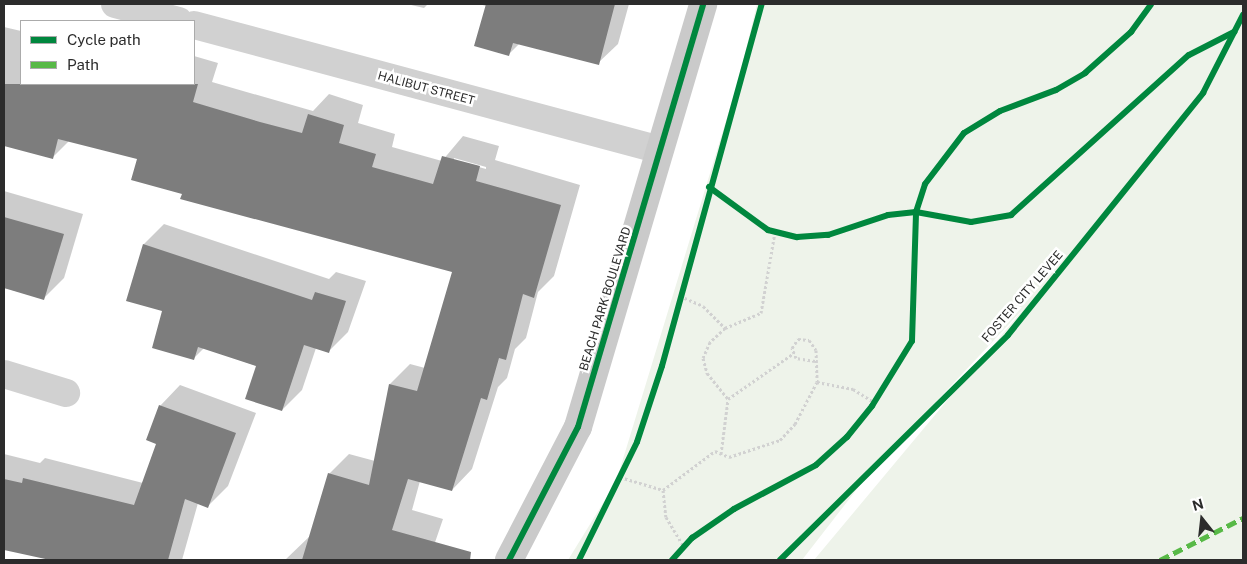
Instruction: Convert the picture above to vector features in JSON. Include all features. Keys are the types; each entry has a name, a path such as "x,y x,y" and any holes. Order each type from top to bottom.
{"main road":[{"name":"BEACH PARK BOULEVARD","path":"509,560 578,428 703,4"}],"street":[{"path":"115,4 175,20"},
{"name":"HALIBUT STREET","path":"195,25 660,150"},
{"path":"4,374 66,393"}],"path":[{"path":"721,454 728,399 707,372 703,358 710,342 725,328 761,313 779,233 768,230"},
{"path":"678,305 683,287"},
{"path":"680,296 703,306 725,328"},
{"path":"663,490 715,451 729,458 752,453 780,440 795,424 817,382 816,350 809,340 798,338 794,353 728,399"},
{"path":"794,353 796,358 815,361"},
{"path":"817,382 853,389 874,402"},
{"path":"867,412 880,394"},
{"path":"616,485 624,468"},
{"path":"620,477 663,490"},
{"path":"663,490 666,517 684,547"},
{"path":"678,554 692,538"}],"shaded area":[{"path":"757,4 1243,4 1243,560 814,560 1026,306 871,471 802,560 568,560 616,482 739,78"}],"building":[{"path":"486,4 615,4 599,65 513,43 509,56 474,46"},
{"path":"4,84 198,84 193,102 260,122 302,133 308,114 344,125 339,143 376,154 372,167 433,184 442,156 480,166 476,181 561,205 534,298 523,294 506,360 499,358 487,400 481,398 452,491 408,479 392,530 471,552 470,560 302,560 328,473 369,485 389,384 417,391 452,272 180,199 182,194 131,180 137,159 58,139 53,159 4,146"},
{"path":"4,217 64,234 44,300 4,288"},
{"path":"143,244 312,300 315,292 346,301 329,353 304,345 282,411 245,399 256,366 198,347 194,360 152,348 162,311 126,301"},
{"path":"159,405 236,433 208,508 185,499 168,560 50,560 4,550 4,479 22,483 23,478 134,505 156,444 146,440"}],"marked path":[{"path":"1160,560 1243,518"}],"cycle path":[{"path":"509,560 578,427 703,4"},
{"path":"579,560 637,442 662,366 762,4"},
{"path":"672,560 692,538 734,509 816,465 847,437 872,406 912,341 916,212 925,184 964,133 1000,111 1056,90 1085,73 1131,32 1151,4"},
{"name":"FOSTER CITY LEVEE","path":"780,560 1008,335 1203,93 1243,15"},
{"path":"709,187 768,230 797,237 828,235 888,215 916,212 971,222 1011,215 1189,55 1234,32"}]}
